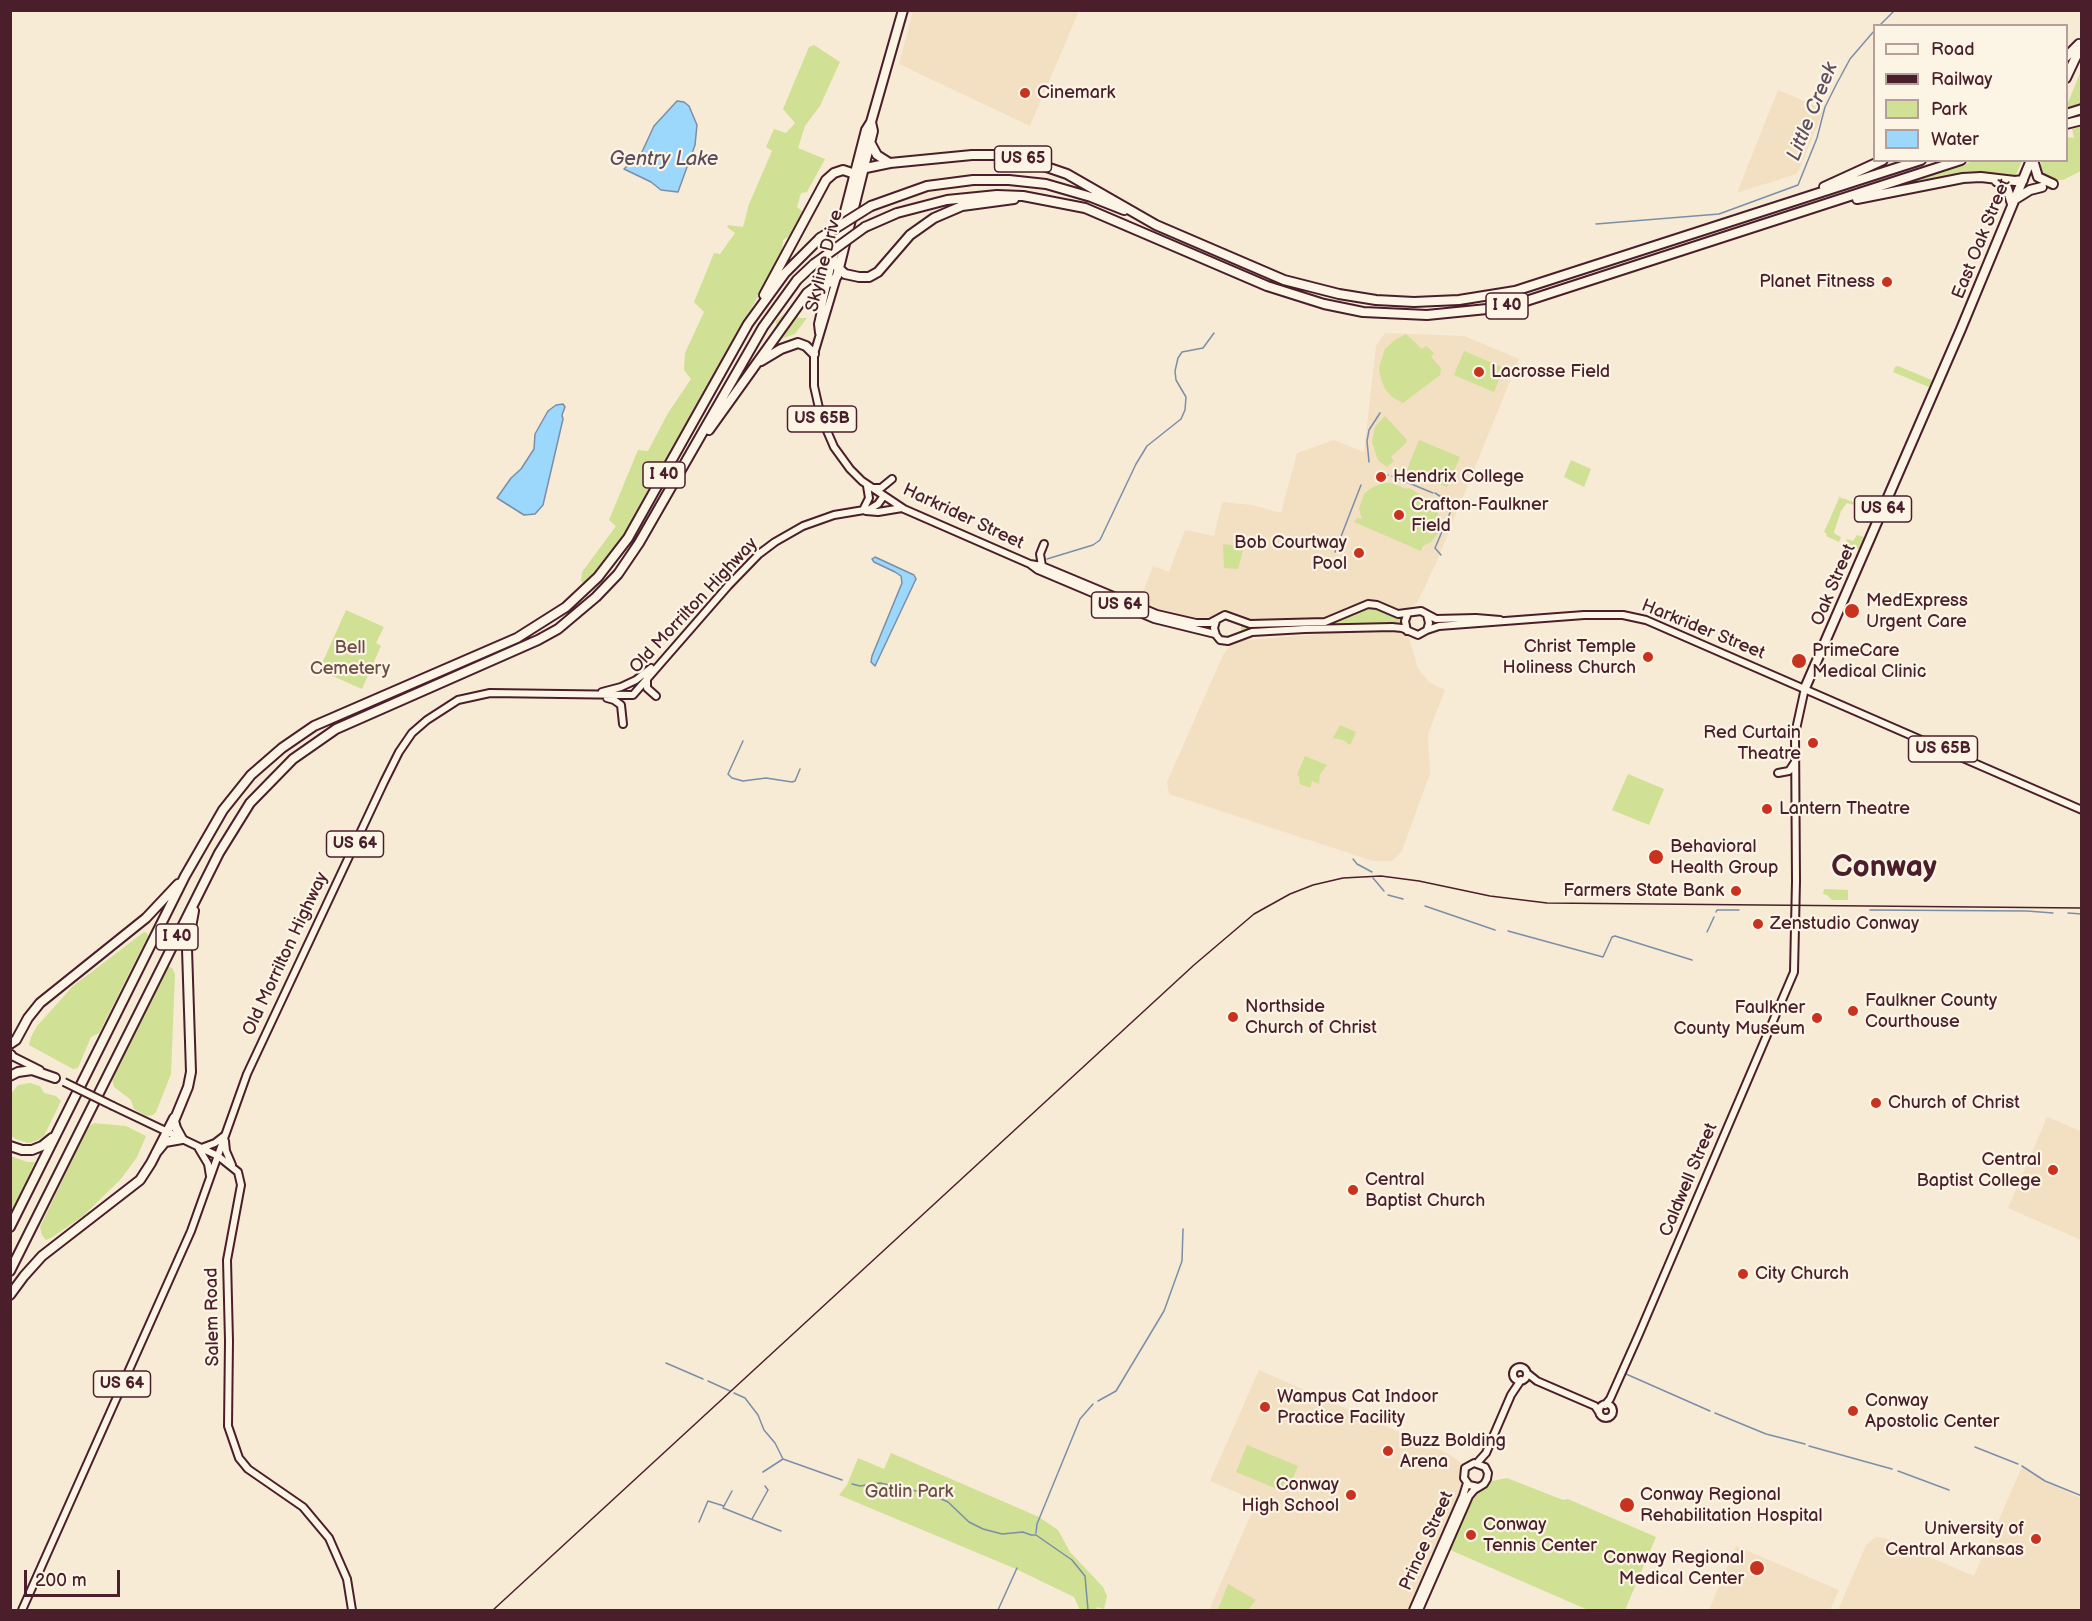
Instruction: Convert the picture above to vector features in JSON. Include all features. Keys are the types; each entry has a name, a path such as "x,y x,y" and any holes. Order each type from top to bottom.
{"highway":[{"name":"Skyline Drive","path":"838,273 857,196 866,130 872,122 903,11"},
{"path":"2068,56 2082,42"},
{"path":"2068,72 2082,42"},
{"path":"2068,72 2082,67"},
{"name":"Skyline Drive","path":"861,166 873,130 872,122"},
{"path":"870,142 877,155 890,163"},
{"name":"US 65","path":"890,163 983,155 1026,160 1075,178 1142,217"},
{"path":"1792,202 1879,162"},
{"name":"I 40","path":"10,1227 185,876 223,810 251,775 282,748 314,726 429,674 517,638 566,607 598,577 628,538 748,324 785,273 820,238 871,206 927,186 974,180 1009,180 1046,184 1091,196 1284,280 1339,294 1414,302 1460,300 1515,291 1915,162"},
{"name":"I 40","path":"10,1271 219,853 250,803 293,759 336,729 538,640 558,628 596,597 618,574 639,543 763,327 797,280 814,264 865,228 897,213 947,200 997,195 1051,200 1094,212 1267,286 1294,295 1363,312 1426,315 1520,303 1955,162"},
{"name":"East Oak Street","path":"1961,329 2031,162"},
{"path":"2033,162 2038,177 2053,184"},
{"path":"748,324 825,182 831,175 839,170 890,163"},
{"path":"854,176 861,166"},
{"path":"839,170 846,170 854,176 857,196"},
{"name":"Skyline Drive","path":"833,258 854,176"},
{"path":"1815,208 1956,179 1972,177 2023,180"},
{"path":"1992,178 2007,188 2014,202 2030,190 2042,187"},
{"name":"US 65","path":"851,276 865,278 875,274 910,235 929,221 951,210 962,206 1016,198 1051,200"},
{"path":"833,258 838,273"},
{"path":"838,273 851,276"},
{"path":"830,284 838,273"},
{"path":"681,471 807,293 851,276"},
{"name":"Oak Street","path":"1805,688 1961,329"},
{"path":"753,368 773,353 791,344 803,344 814,354"},
{"path":"10,1295 24,1275 42,1256 140,1180 175,1116 188,1087 192,1065 186,967 188,938 196,907 219,853"},
{"path":"10,1044 16,1040 26,1020 40,1003 146,918 185,876"},
{"path":"10,1076 32,1070 55,1078"},
{"path":"156,1153 165,1142 182,1139 176,1128 175,1116"},
{"path":"10,1146 25,1150 37,1148 48,1142 59,1130"}],"main road":[{"name":"Skyline Drive","path":"833,258 830,284 818,324 819,336 814,354 814,386 821,417 834,447 850,469 867,486 883,497"},
{"path":"862,510 869,498 867,486 880,489 892,479"},
{"name":"Harkrider Street","path":"883,497 902,508 1030,564 1042,566 1157,614 1196,623 1216,621"},
{"name":"Old Morrilton Highway","path":"22,1611 191,1231 246,1074 384,782 399,752 412,733 458,700 490,693 633,695 745,567 775,542 792,531 822,519 875,507 883,497"},
{"name":"US 64","path":"862,510 878,512 902,508"},
{"path":"1042,566 1040,554 1044,544"},
{"name":"Harkrider Street","path":"1030,564 1035,569 1154,619 1215,634"},
{"path":"1368,604 1377,605 1398,614 1417,610 1427,615 1429,623 1427,630 1418,635 1392,627 1305,629 1252,632 1224,641 1215,634 1216,621 1225,615 1250,624 1325,622 1368,604"},
{"path":"1407,631 1404,621 1408,613"},
{"name":"Harkrider Street","path":"1427,615 1436,619 1501,620 1584,615 1631,616 1658,624 2082,810"},
{"path":"1237,620 1239,626 1237,636"},
{"name":"Harkrider Street","path":"1427,630 1439,626 1491,623 1501,620"},
{"path":"585,694 621,687 636,680 682,639"},
{"path":"647,678 647,688 656,696"},
{"name":"Oak Street","path":"1794,972 1795,730 1805,688"},
{"path":"585,694 618,702 623,711 623,724"},
{"path":"1778,773 1791,770 1796,758"},
{"name":"Caldwell Street","path":"1537,1381 1604,1406 1794,972"},
{"path":"11,1055 199,1149 218,1156 232,1167"},
{"path":"199,1149 215,1143 226,1134"},
{"name":"Salem Road","path":"226,1134 225,1148 232,1167 238,1172 240,1185 227,1260 228,1426 239,1458 248,1469 303,1507 329,1538 347,1579 352,1611"},
{"path":"199,1149 208,1164 210,1176"},
{"path":"210,1176 219,1165 232,1167"},
{"path":"1481,1464 1510,1395 1514,1370 1518,1367 1525,1369 1537,1381"},
{"path":"1510,1395 1527,1373"},
{"path":"1514,1376 1522,1380 1537,1381"},
{"path":"1472,1463 1481,1464 1488,1473 1487,1479 1478,1487 1472,1487 1464,1478 1465,1468 1472,1463"},
{"name":"Prince Street","path":"1416,1611 1416,1603 1467,1483"},
{"name":"Prince Street","path":"1416,1611 1427,1592 1469,1496 1478,1487"},
{"path":"1445,1551 1444,1546 1451,1524"},
{"path":"1427,1592 1438,1560 1437,1554"}],"shaded area":[{"path":"913,10 1079,11 1030,126 899,64"},
{"path":"1778,90 1824,109 1796,174 1737,193"},
{"name":"Hendrix College","path":"1385,333 1464,336 1519,359 1437,561 1417,603 1407,610 1367,601 1326,619 1295,621 1250,620 1229,611 1208,619 1193,619 1163,612 1139,602 1153,566 1169,572 1185,530 1214,536 1222,502 1252,505 1281,513 1297,453 1334,440 1364,452 1376,346"},
{"path":"1392,628 1408,635 1418,668 1429,682 1445,690 1428,734 1430,773 1402,851 1392,861 1373,861 1169,794 1167,782 1224,653 1235,641"},
{"name":"Central Baptist College","path":"2047,1117 2081,1131 2081,1240 2008,1208"},
{"name":"Conway High School","path":"1259,1370 1449,1454 1462,1464 1460,1475 1463,1486 1409,1610 1209,1610 1257,1501 1210,1481"},
{"name":"University of Central Arkansas","path":"2022,1467 2045,1482 2081,1498 2081,1610 1838,1610 1866,1545 1876,1537 1885,1538 1974,1576"},
{"name":"Conway Regional Medical Center","path":"1736,1546 1839,1590 1830,1610 1709,1610"}],"green space":[{"path":"814,45 840,62 820,106 805,126 798,148 825,159 807,192 801,193 797,207 803,212 792,234 783,240 782,250 772,271 674,449 621,539 585,585 581,581 582,572 616,526 609,520 638,450 648,451 668,413 691,379 684,370 685,353 704,312 694,302 714,253 720,254 735,233 727,227 728,225 743,227 749,204 772,151 766,147 774,129 786,133 795,123 783,109 809,47"},
{"path":"2080,68 2081,105 2068,110 2068,103"},
{"path":"2081,126 2081,171 2063,180 2042,179 2039,172 2042,162 2068,162 2068,137 2074,138 2072,129"},
{"path":"1971,162 2022,162 2015,177 1974,174 1865,196"},
{"path":"791,308 799,318 807,318 795,334 775,341 776,321"},
{"path":"1406,334 1422,349 1426,346 1434,353 1431,357 1441,368 1440,375 1403,403 1392,397 1385,389 1379,368 1385,349"},
{"name":"Lacrosse Field","path":"1464,351 1504,368 1494,392 1454,375"},
{"path":"1898,366 1934,381 1931,388 1893,372"},
{"path":"1385,416 1407,440 1391,457 1394,461 1387,467 1378,460 1372,442 1375,427"},
{"path":"1419,440 1460,457 1447,487 1407,470"},
{"path":"1571,460 1591,469 1584,487 1564,477"},
{"path":"1383,483 1409,488 1435,504 1439,517 1438,533 1431,542 1423,546 1421,551 1354,522 1357,518 1362,519 1359,509 1364,494"},
{"path":"1840,496 1841,499 1856,503 1854,505 1847,503 1841,511 1834,532 1841,537 1839,542 1826,536 1824,532"},
{"path":"1862,506 1876,514 1862,547 1858,549 1846,543 1847,539 1853,541 1857,535 1864,537 1870,523 1857,517 1859,514 1867,520 1870,511 1860,510"},
{"path":"1223,544 1244,547 1238,569 1224,568"},
{"path":"1368,607 1375,607 1403,617 1402,626 1256,629 1241,632 1241,625 1326,625"},
{"name":"Bell Cemetery","path":"346,610 384,627 376,643 381,646 362,689 319,670"},
{"path":"1340,725 1356,732 1350,745 1343,740 1333,738"},
{"path":"1305,756 1327,765 1320,774 1319,784 1312,781 1310,788 1300,784 1297,775"},
{"path":"1628,774 1664,789 1649,825 1612,810"},
{"path":"1824,889 1848,890 1848,900 1832,900 1823,894"},
{"path":"144,932 148,936 99,1033 91,1037 78,1068 73,1069 29,1045 37,1026 73,986"},
{"path":"168,966 175,974 171,1074 156,1112 146,1116 134,1109 131,1100 114,1087 112,1079"},
{"path":"30,1083 40,1086 44,1093 56,1096 61,1101 44,1136 29,1143 11,1136 10,1095 18,1085"},
{"path":"94,1123 126,1126 146,1136 137,1157 121,1179 83,1216 46,1240 40,1227 88,1127"},
{"path":"11,1156 27,1162 35,1162 11,1213"},
{"path":"1247,1445 1298,1466 1287,1493 1236,1472"},
{"name":"Gatlin Park","path":"891,1453 1039,1517 1058,1530 1070,1552 1103,1587 1107,1596 1104,1609 1097,1607 1096,1610 1080,1610 1074,1597 1016,1569 839,1495 847,1485 858,1458 884,1469"},
{"path":"1507,1478 1563,1500 1568,1499 1656,1537 1625,1610 1588,1610 1448,1549 1476,1492 1492,1481"},
{"path":"1228,1584 1256,1600 1248,1610 1218,1610"}],"water":[{"name":"Gentry Lake","path":"677,101 689,106 697,125 695,145 678,192 661,190 651,182 624,169 641,154 654,126"},
{"path":"563,404 565,407 563,419 543,505 535,514 524,515 497,498 534,449 535,434 548,411 556,405"},
{"path":"875,557 914,575 916,579 875,666 871,662 872,656 902,583 901,576 874,562 872,559"}],"waterway":[{"name":"Little Creek","path":"1881,24 1895,10"},
{"name":"Little Creek","path":"1596,224 1719,214 1798,185 1817,138 1825,107 1850,59 1873,32"},
{"path":"1047,559 1093,545 1100,540 1147,446 1181,419 1185,410 1186,397 1176,380 1175,371 1178,358 1182,352 1203,348 1214,333"},
{"path":"1369,462 1367,441 1369,430 1380,413"},
{"path":"1378,474 1388,475"},
{"path":"1392,476 1433,493"},
{"path":"1335,552 1361,485"},
{"path":"1435,493 1446,500 1451,507 1435,548 1441,555"},
{"path":"743,741 728,774 732,778 743,781 766,778 792,782 795,781 800,769"},
{"path":"1353,859 1357,864 1372,872"},
{"path":"1373,878 1384,891"},
{"path":"1388,895 1403,899"},
{"path":"1425,906 1495,930"},
{"path":"1716,912 1717,910 1739,910"},
{"path":"1870,910 2053,913"},
{"path":"2068,913 2082,914"},
{"path":"1707,932 1714,917"},
{"path":"1508,931 1603,957 1612,937 1615,936 1692,960"},
{"path":"1098,1401 1116,1391 1164,1311 1182,1261 1183,1229"},
{"path":"666,1363 703,1379"},
{"path":"1626,1374 1710,1411"},
{"path":"708,1381 730,1391"},
{"path":"734,1393 745,1398 758,1415 764,1430 775,1443 783,1459 842,1480"},
{"path":"1036,1533 1037,1524 1080,1419 1093,1404"},
{"path":"1715,1413 1766,1434 1805,1444"},
{"path":"1809,1446 1892,1469"},
{"path":"1975,1447 2018,1464"},
{"path":"763,1472 783,1459"},
{"path":"2022,1466 2045,1481 2082,1496"},
{"path":"1898,1471 1949,1490"},
{"path":"852,1484 860,1486 880,1483 930,1494 948,1502 969,1522 983,1529 1002,1534 1023,1532 1036,1535 1072,1560 1085,1576 1088,1610"},
{"path":"752,1519 768,1490 765,1486"},
{"path":"699,1522 708,1501 724,1506 732,1491"},
{"path":"724,1506 723,1508 781,1531"},
{"path":"998,1610 1017,1568"}],"railway":[{"path":"493,1610 1194,965 1254,914 1290,894 1313,885 1343,878 1381,876 1419,881 1490,896 1547,903 2082,908"}],"place":[{"name":"Cinemark","path":"1025,93"},
{"name":"Planet Fitness","path":"1887,282"},
{"name":"Lacrosse Field","path":"1479,372"},
{"name":"Hendrix College","path":"1381,477"},
{"name":"Crafton-Faulkner Field","path":"1399,515"},
{"name":"Bob Courtway Pool","path":"1359,553"},
{"name":"MedExpress Urgent Care","path":"1852,611"},
{"name":"Christ Temple Holiness Church","path":"1648,657"},
{"name":"PrimeCare Medical Clinic","path":"1799,661"},
{"name":"Red Curtain Theatre","path":"1813,743"},
{"name":"Lantern Theatre","path":"1767,809"},
{"name":"Behavioral Health Group","path":"1656,857"},
{"name":"Farmers State Bank","path":"1736,891"},
{"name":"Zenstudio Conway","path":"1758,924"},
{"name":"Faulkner County Courthouse","path":"1853,1011"},
{"name":"Northside Church of Christ","path":"1233,1017"},
{"name":"Faulkner County Museum","path":"1817,1018"},
{"name":"Church of Christ","path":"1876,1103"},
{"name":"Central Baptist College","path":"2053,1170"},
{"name":"Central Baptist Church","path":"1353,1190"},
{"name":"City Church","path":"1743,1274"},
{"name":"Wampus Cat Indoor Practice Facility","path":"1265,1407"},
{"name":"Conway Apostolic Center","path":"1853,1411"},
{"name":"Buzz Bolding Arena","path":"1388,1451"},
{"name":"Conway High School","path":"1351,1495"},
{"name":"Conway Regional Rehabilitation Hospital","path":"1627,1505"},
{"name":"Conway Tennis Center","path":"1471,1535"},
{"name":"University of Central Arkansas","path":"2036,1539"},
{"name":"Conway Regional Medical Center","path":"1757,1568"}],"district":[{"name":"Conway","path":"1884,868"}]}
